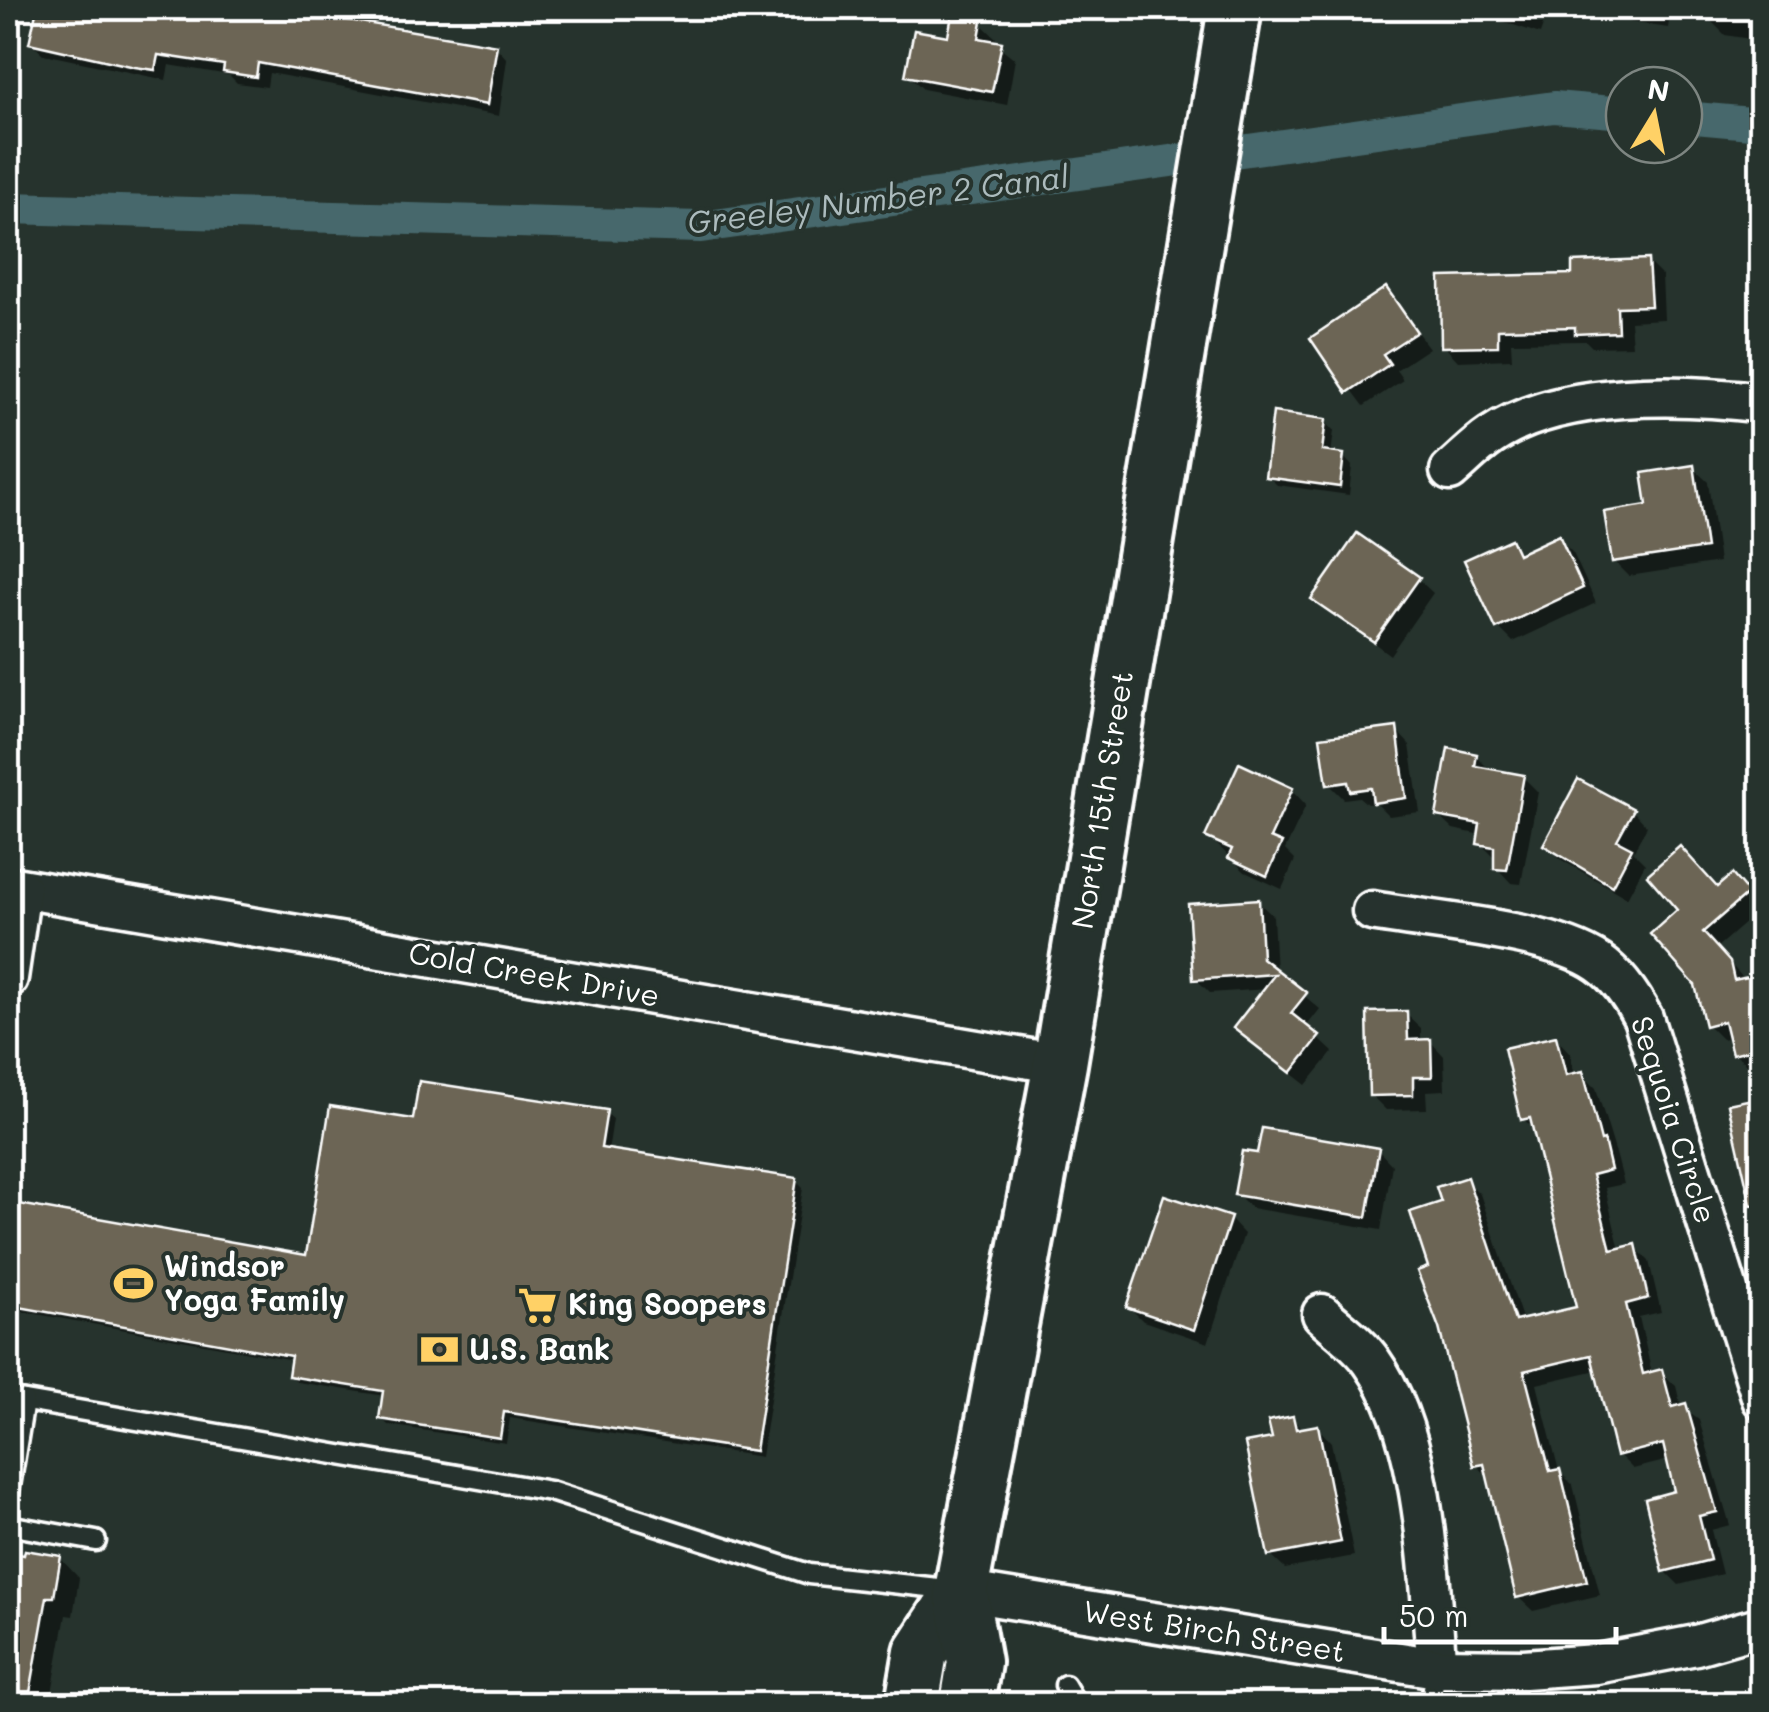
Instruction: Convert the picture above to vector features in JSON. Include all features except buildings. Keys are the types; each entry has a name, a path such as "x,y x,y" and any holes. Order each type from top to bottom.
{"street":[{"name":"North 15th Street","path":"966,1704 974,1662 961,1591 1060,1064 1235,8"},
{"path":"1450,471 1492,436 1532,416 1560,408 1694,395 1762,403"},
{"name":"Cold Creek Drive","path":"14,887 1060,1064"},
{"path":"8,978 14,887"},
{"name":"Sequoia Circle","path":"1372,911 1562,945 1602,965 1632,997 1643,1018 1762,1399"},
{"path":"1322,1314 1371,1360 1403,1433 1421,1498 1433,1686"},
{"name":"North 15th Street","path":"912,1704 921,1652 961,1591"},
{"name":"West Birch Street","path":"961,1591 1433,1686 1524,1670 1596,1664 1696,1645 1762,1626"}],"lane":[{"path":"8,1499 16,1399 550,1491 810,1574 961,1591"},
{"path":"8,1524 96,1540"},
{"path":"1064,1684 1076,1704"}],"waterway":[{"name":"Greeley Number 2 Canal","path":"8,208 701,227 1554,107 1604,111"},
{"name":"Greeley Number 2 Canal","path":"1704,119 1762,124"}],"place":[{"name":"Windsor Yoga Family","path":"134,1284"},
{"name":"King Soopers","path":"538,1305"},
{"name":"U.S. Bank","path":"439,1350"}]}
